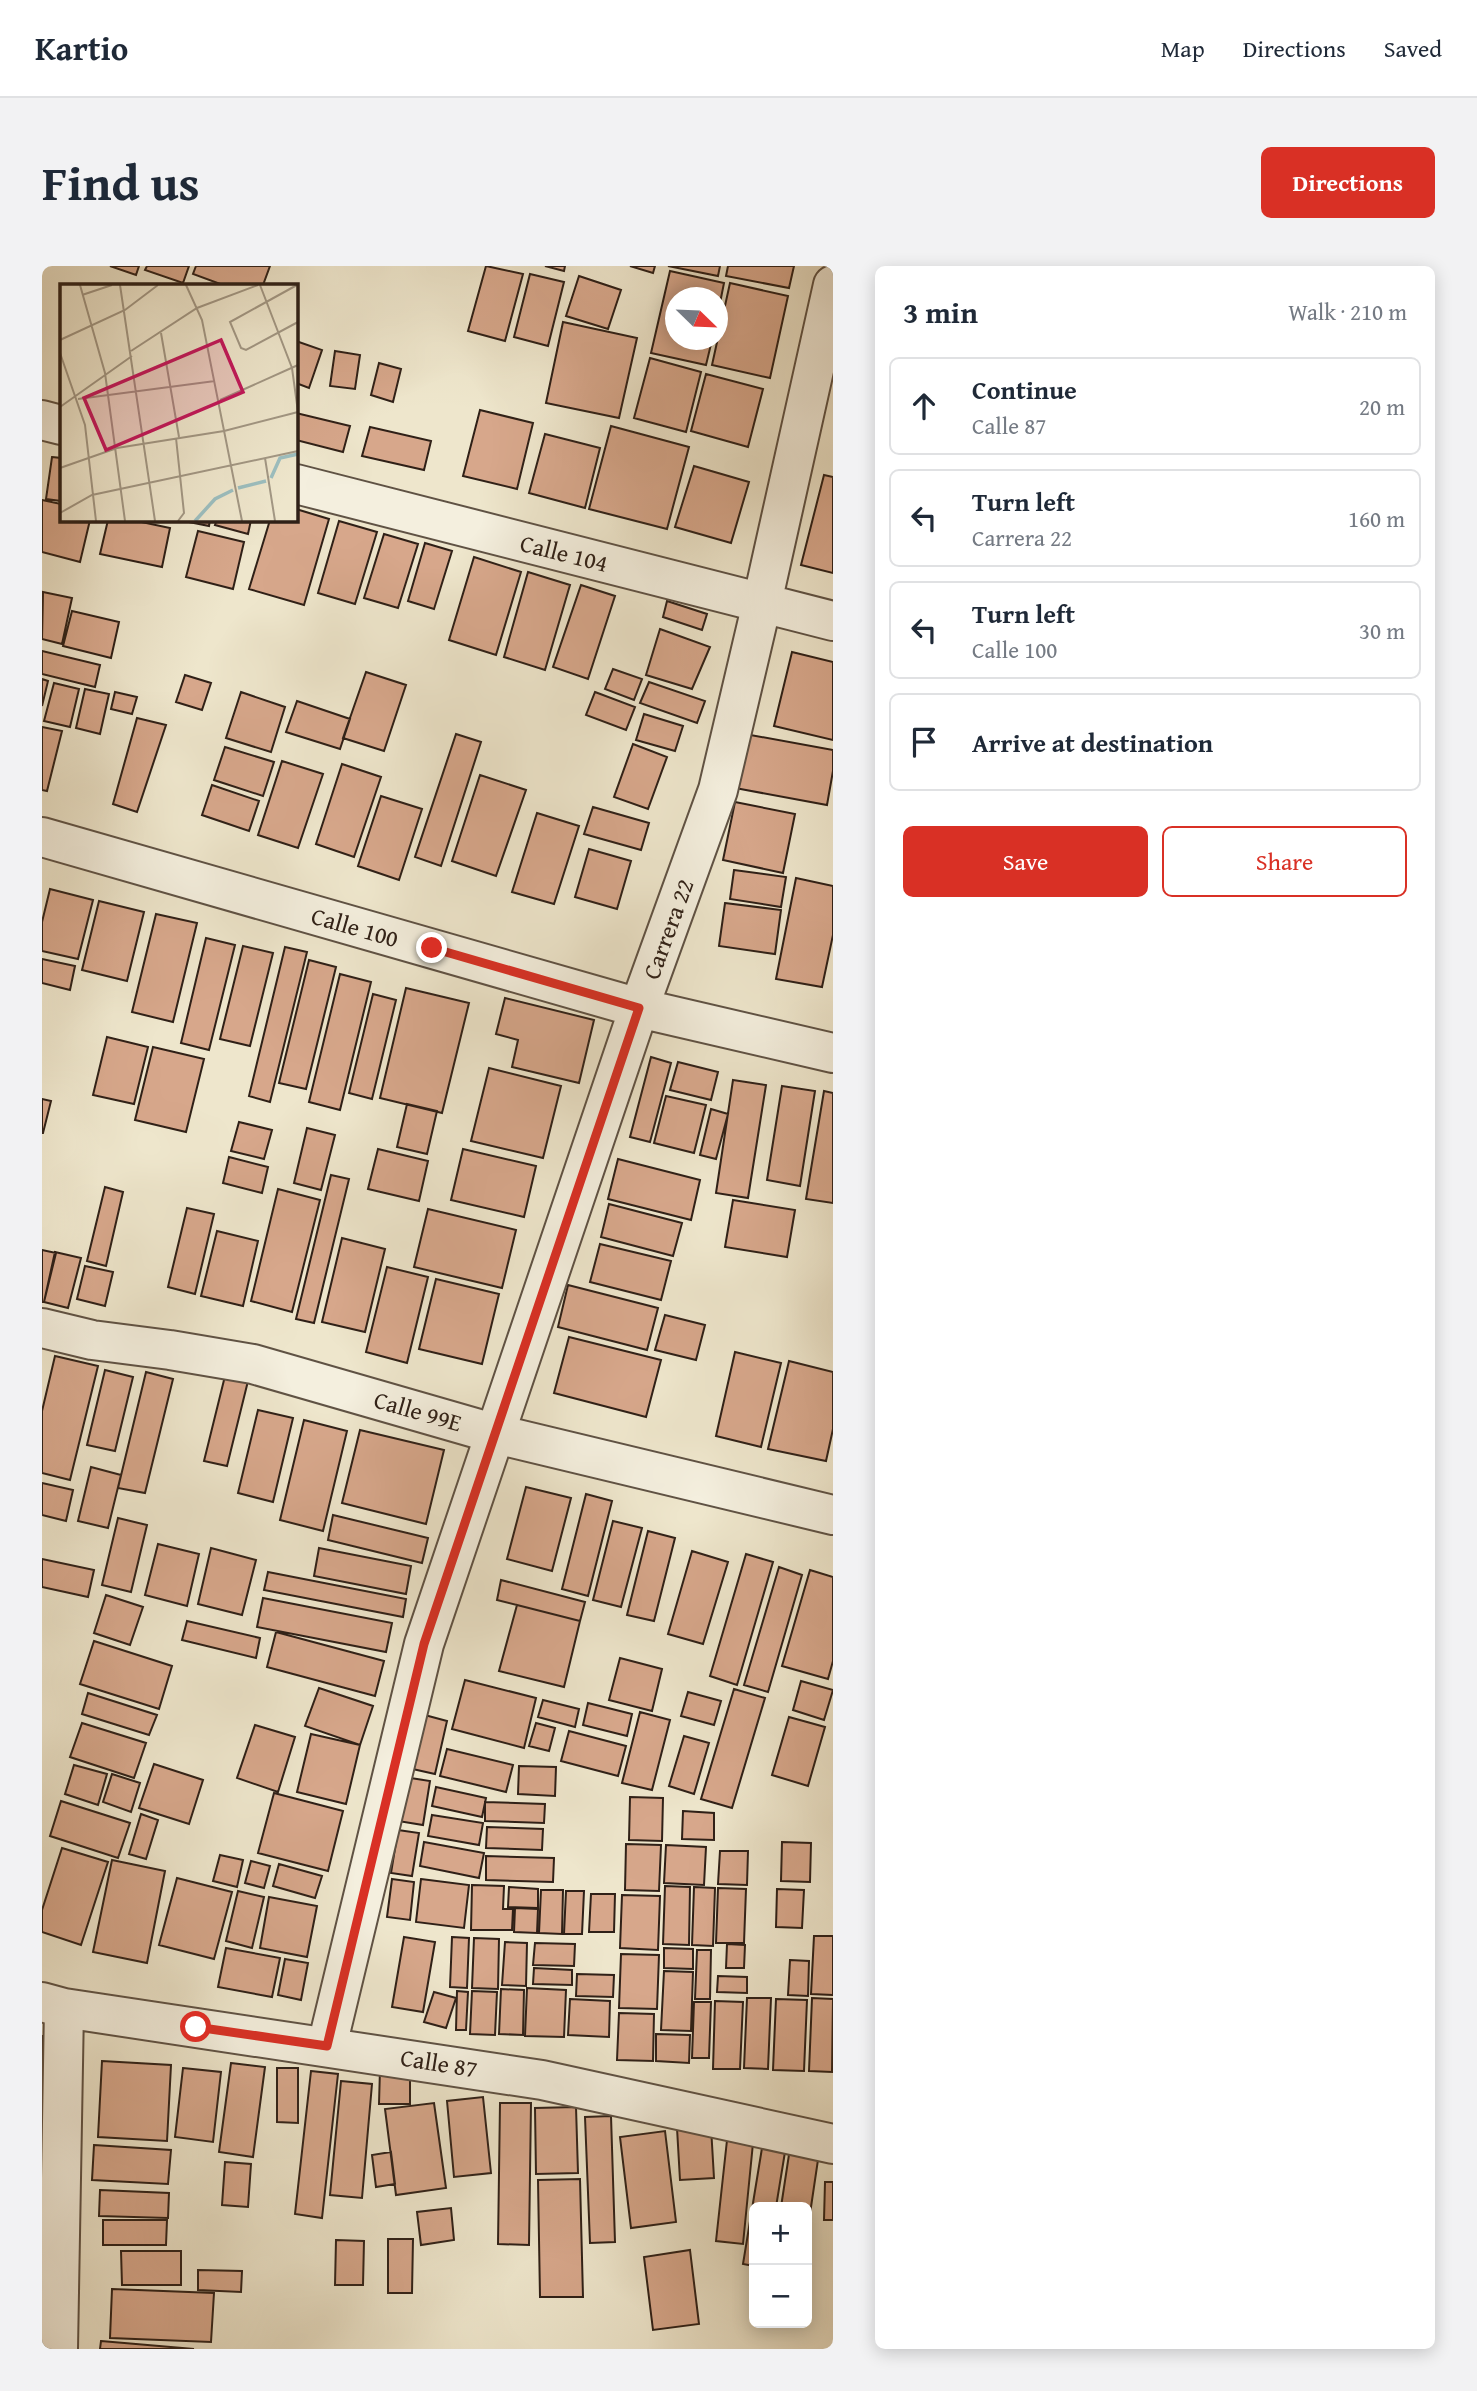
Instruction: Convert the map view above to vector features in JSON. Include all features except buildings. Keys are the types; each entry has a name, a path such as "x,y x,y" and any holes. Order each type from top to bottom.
{"street":[{"name":"Carrera 22","path":"327,2046 424,1644 639,1008 718,790 833,285"},
{"path":"42,420 60,425"},
{"name":"Calle 104","path":"298,485 833,621"},
{"name":"Calle 100","path":"42,836 639,1008 833,1053"},
{"name":"Calle 99E","path":"42,1328 92,1340 253,1364 496,1434 833,1515"},
{"path":"53,2005 58,2349"},
{"name":"Calle 87","path":"53,2005 542,2080 833,2144"}],"route":[{"path":"196,2027 327,2046 424,1644 639,1008 432,948"}]}
